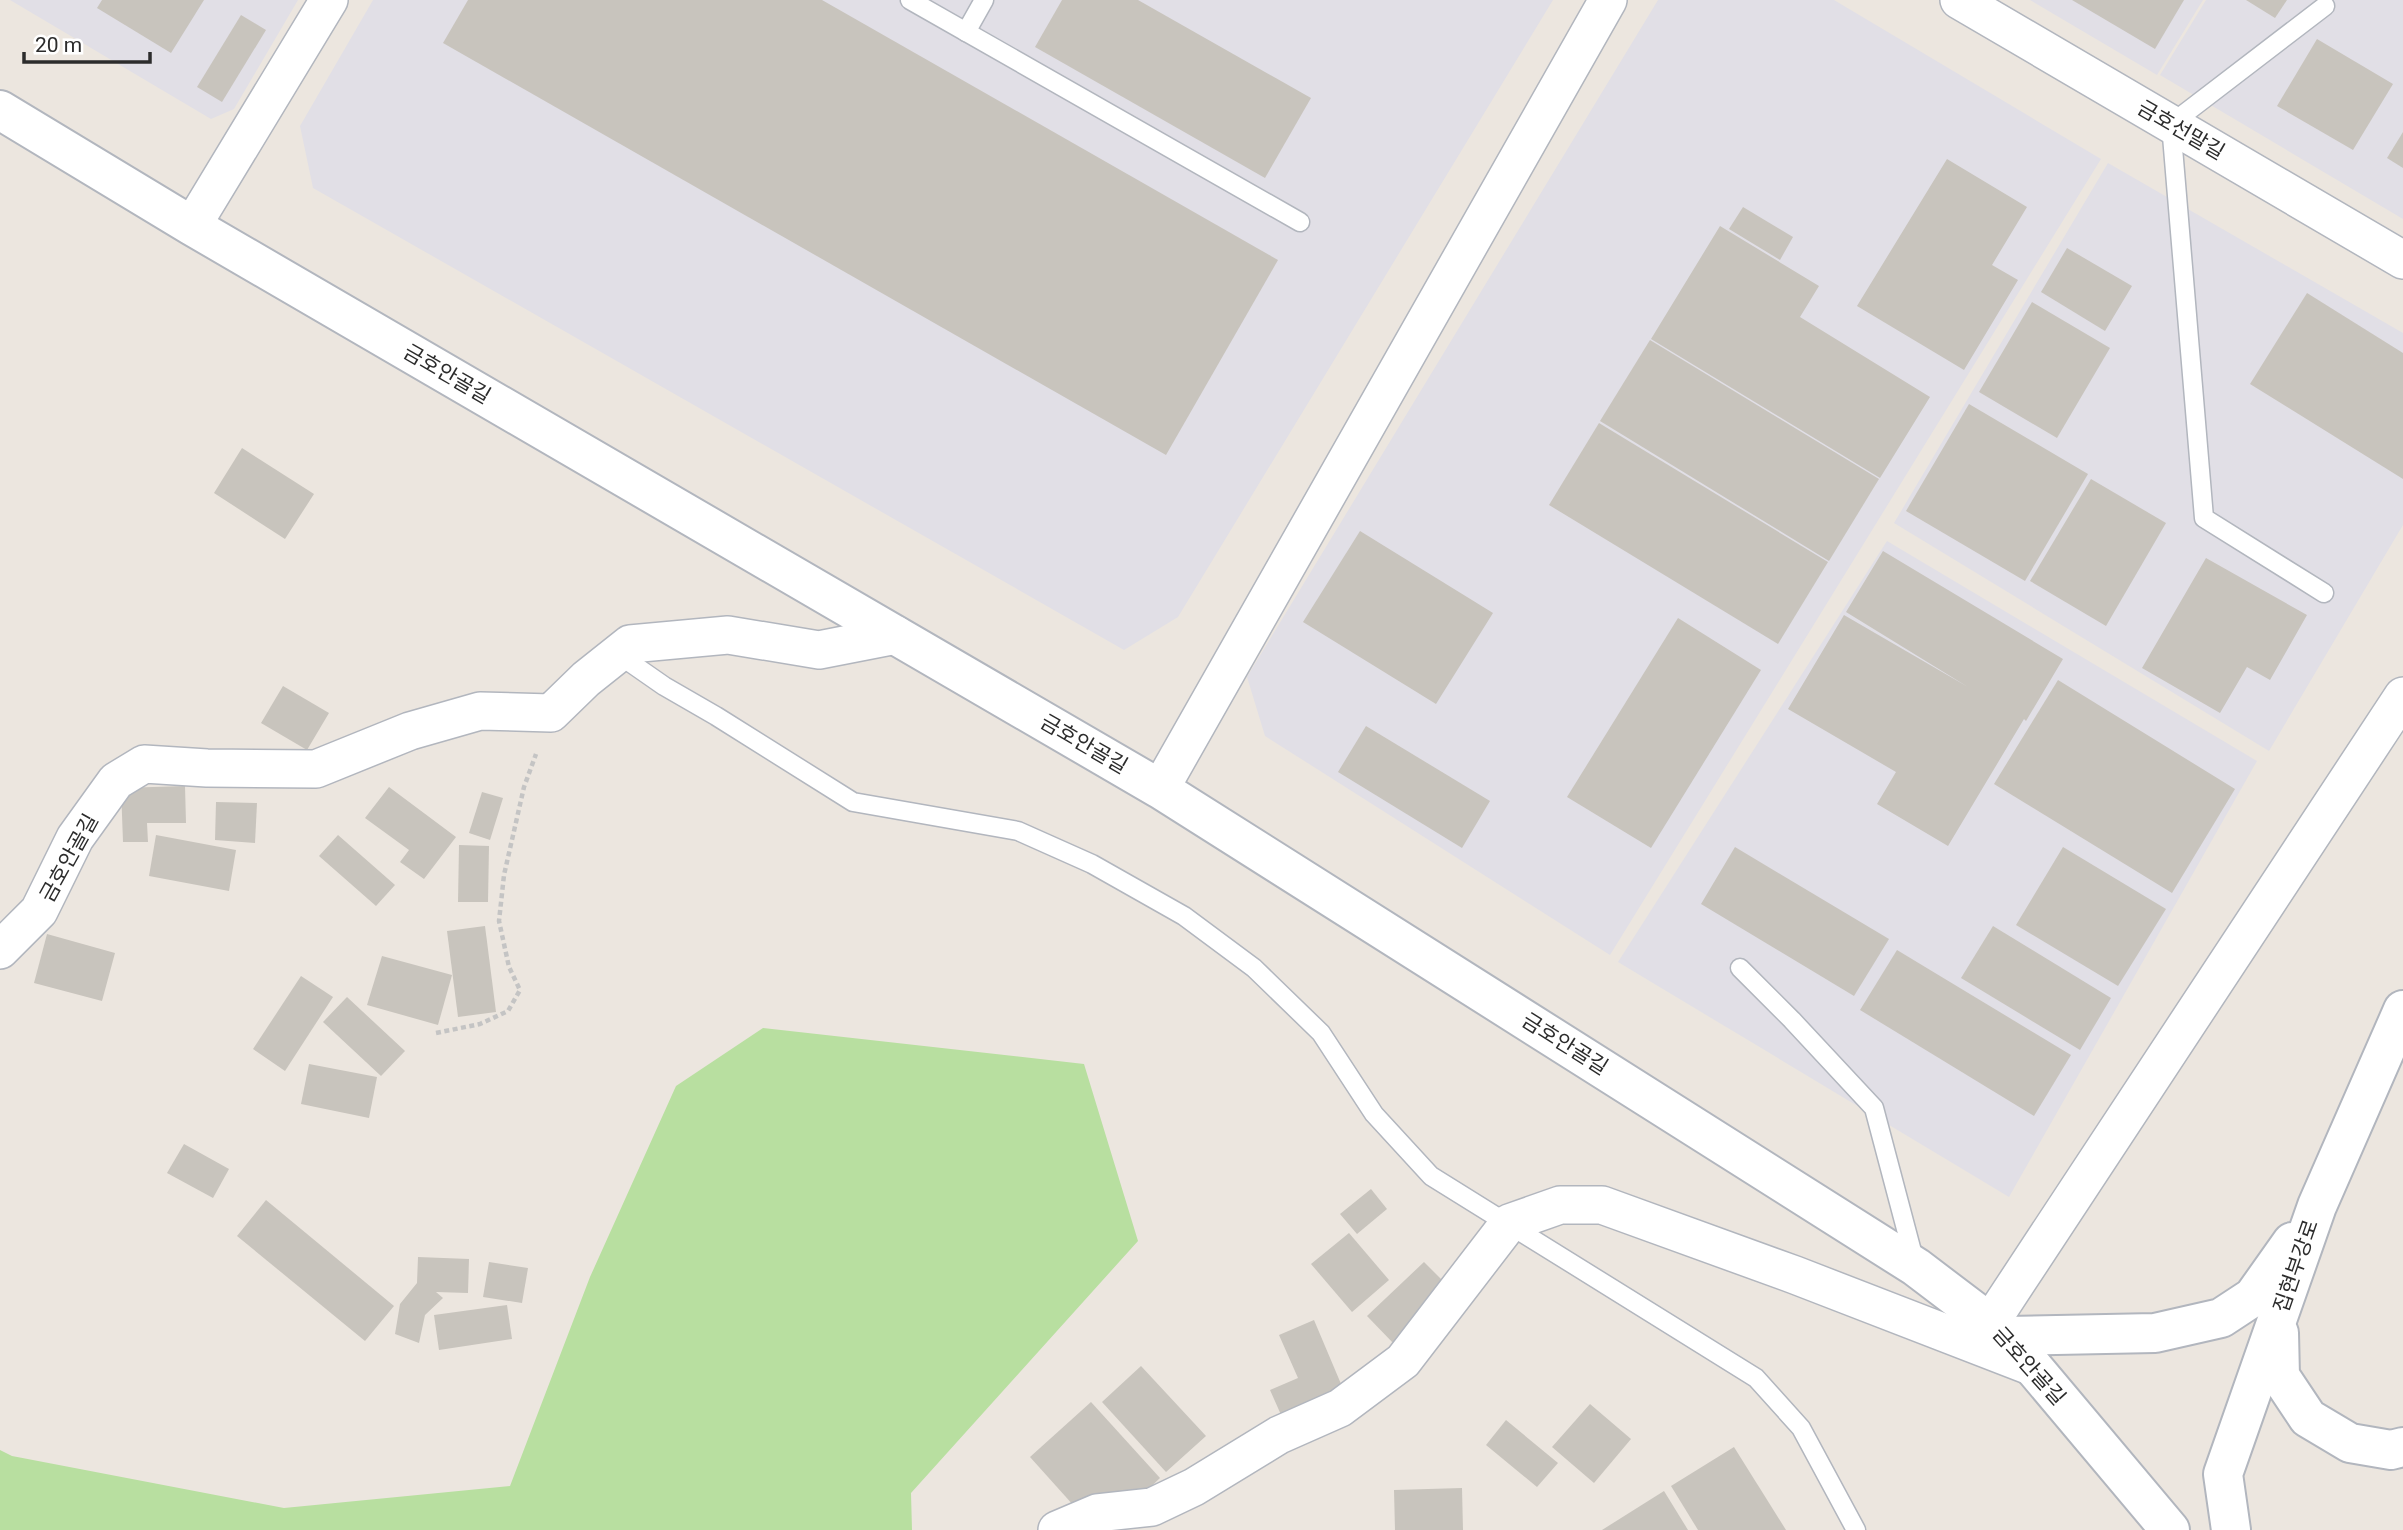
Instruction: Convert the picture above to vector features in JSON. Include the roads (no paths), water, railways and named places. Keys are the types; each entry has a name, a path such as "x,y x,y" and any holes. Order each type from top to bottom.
{"street":[{"path":"192,226 329,0"},
{"path":"1160,789 1608,0"},
{"name":"금호선말길","path":"1959,0 2403,260"},
{"name":"금호안골길","path":"0,110 192,226 1160,789 1916,1267 1998,1329 2170,1530"},
{"path":"618,654 630,644 728,635 819,650 897,635"},
{"name":"금호안골길","path":"0,950 39,911 75,838 116,781 144,764 207,768 316,769 410,732 480,711 551,713 586,679 618,654"},
{"path":"1998,1329 2403,696"},
{"name":"집현부강로","path":"2231,1530 2223,1474 2317,1206 2403,1010"},
{"path":"1057,1530 1097,1513 1152,1507 1194,1487 1279,1435 1340,1408 1402,1361 1509,1223 1560,1205 1602,1205 1795,1275 2033,1367"},
{"path":"1998,1329 2155,1333 2221,1318 2253,1297 2317,1206"},
{"path":"2279,1313 2280,1376 2308,1418 2350,1443 2391,1450 2403,1447"}],"lane":[{"path":"910,0 1300,222"},
{"path":"966,32 984,0"},
{"path":"2324,593 2204,518 2171,124 2325,6"},
{"path":"618,654 664,686 853,802 1018,831 1092,864 1184,916 1254,968 1321,1033 1374,1114 1431,1175 1756,1378 1801,1428 1856,1530"},
{"path":"1740,968 1874,1108 1916,1267"}]}
